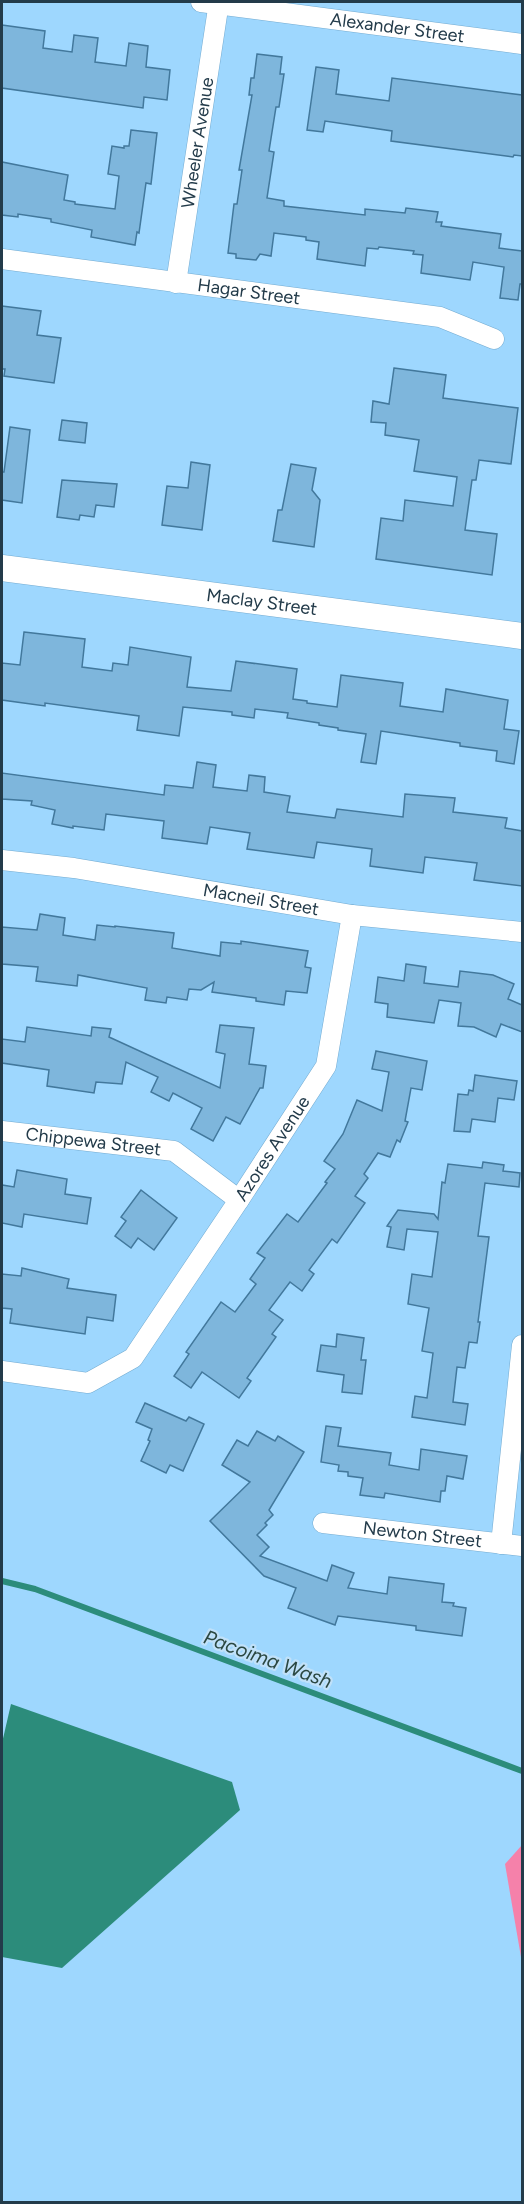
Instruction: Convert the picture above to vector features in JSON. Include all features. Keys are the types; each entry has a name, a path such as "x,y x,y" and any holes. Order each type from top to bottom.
{"street":[{"name":"Alexander Street","path":"213,2 522,44"},
{"name":"Wheeler Avenue","path":"176,283 213,2"},
{"name":"Hagar Street","path":"2,259 440,317 494,339"},
{"name":"Maclay Street","path":"2,568 522,636"},
{"name":"Macneil Street","path":"2,860 74,868 352,915 522,932"},
{"name":"Azores Avenue","path":"2,1371 88,1383 133,1358 326,1066 352,915"},
{"name":"Chippewa Street","path":"2,1131 174,1151 239,1200"},
{"path":"501,1544 522,1345"},
{"name":"Newton Street","path":"323,1523 522,1545"}],"shaded area":[{"path":"11,1704 232,1782 240,1810 62,1968 2,1957 2,1743"},
{"path":"522,1845 522,1963 505,1864"}],"building":[{"path":"2,25 45,31 43,48 72,52 74,35 98,38 95,62 126,66 129,43 148,46 146,67 170,70 167,100 144,97 143,108 2,88"},
{"path":"257,54 282,57 280,74 284,74 269,151 274,152 267,198 284,201 284,206 365,215 365,209 405,213 406,208 438,212 436,222 442,222 441,226 501,234 499,248 522,251 522,284 520,284 518,300 500,298 504,267 473,262 470,280 421,273 423,255 413,254 414,251 367,248 365,266 317,259 319,242 306,240 306,237 274,233 271,256 260,254 256,260 236,258 236,254 228,253 252,95 249,95 251,78 254,78"},
{"path":"316,67 339,70 336,94 389,101 392,78 522,95 522,156 514,155 513,157 391,141 392,131 325,121 323,132 307,130"},
{"path":"131,130 157,133 151,184 146,183 139,233 137,232 135,245 91,237 92,230 51,222 51,219 18,214 18,217 2,215 2,162 68,175 64,200 75,202 75,204 115,209 119,176 108,174 112,146 124,148 124,146 129,146"},
{"path":"2,306 41,311 37,335 61,338 54,383 4,376"},
{"path":"394,368 446,375 443,398 518,408 511,464 479,460 476,480 472,480 465,530 497,534 492,575 376,559 381,518 403,521 405,500 453,506 457,477 414,471 419,440 385,435 386,423 371,422 373,401 389,404"},
{"path":"62,420 87,423 85,443 59,440"},
{"path":"10,427 30,430 22,503 2,500 2,472 4,472"},
{"path":"191,462 210,465 202,530 162,525 167,486 188,488"},
{"path":"291,464 316,468 312,490 320,500 314,547 273,541 278,510 282,510"},
{"path":"62,480 117,484 114,507 96,505 94,517 80,515 79,520 57,517"},
{"path":"24,632 85,639 82,667 112,671 113,663 128,665 130,647 191,657 187,687 231,691 236,661 297,669 293,699 307,701 307,703 337,707 341,675 403,683 400,706 443,712 446,689 508,700 504,729 519,731 514,764 496,761 497,751 381,731 376,764 361,762 366,734 287,718 288,713 255,709 254,718 232,715 232,712 183,707 179,736 137,730 139,716 45,703 45,706 2,700 2,663 20,665"},
{"path":"197,762 216,765 213,787 247,791 249,775 265,777 264,792 290,796 287,812 335,818 337,809 403,817 405,794 455,798 453,812 507,818 505,828 522,831 522,886 474,880 477,863 425,857 423,873 370,866 372,849 317,842 314,858 247,849 250,833 210,827 207,844 162,838 164,821 106,814 104,830 73,826 73,828 52,824 55,810 31,805 32,801 2,799 2,773 164,795 165,785 193,788"},
{"path":"40,914 65,918 63,935 95,940 97,925 174,933 172,948 220,956 221,942 241,944 241,941 308,951 305,967 311,968 307,993 286,991 284,1005 256,1001 256,998 212,992 214,982 201,990 189,989 187,1000 167,997 166,1003 145,1000 147,988 78,975 77,986 36,981 38,967 2,964 2,927 37,930"},
{"path":"406,964 426,967 424,983 458,987 460,971 493,975 514,984 508,999 522,1005 522,1032 501,1024 496,1037 474,1027 458,1026 461,1003 439,1000 434,1023 387,1017 388,1004 375,1002 378,977 404,981"},
{"path":"220,1025 254,1028 249,1064 266,1066 263,1088 260,1088 240,1124 226,1117 213,1141 191,1129 202,1108 173,1093 169,1101 151,1092 158,1077 126,1062 122,1084 96,1082 94,1093 47,1086 49,1070 2,1063 2,1039 25,1042 27,1027 91,1036 92,1027 111,1029 109,1037 220,1088 225,1054 216,1052"},
{"path":"376,1051 427,1061 422,1090 411,1088 405,1121 408,1122 400,1142 397,1140 390,1157 378,1153 364,1174 368,1178 355,1196 365,1203 337,1243 332,1239 309,1270 314,1274 302,1291 290,1282 269,1310 283,1320 272,1334 276,1337 247,1378 251,1381 239,1398 202,1372 191,1388 174,1376 189,1354 186,1352 221,1302 235,1312 256,1284 250,1279 265,1258 257,1253 287,1214 298,1222 327,1183 325,1182 335,1169 324,1161 343,1134 357,1100 382,1111 389,1072 372,1069"},
{"path":"475,1075 517,1081 514,1100 498,1098 495,1122 472,1119 470,1132 454,1131 458,1094 468,1095 469,1090 473,1091"},
{"path":"483,1162 504,1165 503,1171 520,1173 519,1187 485,1183 478,1236 489,1237 477,1343 469,1342 465,1368 457,1367 453,1402 468,1404 465,1425 412,1417 415,1396 427,1398 433,1353 422,1351 429,1308 408,1304 412,1274 432,1277 438,1232 407,1229 404,1250 387,1247 391,1227 387,1226 398,1210 434,1214 438,1219 442,1182 445,1183 448,1164 482,1168"},
{"path":"17,1170 67,1179 65,1194 91,1198 87,1224 24,1214 22,1227 2,1223 2,1185 14,1187"},
{"path":"141,1190 177,1218 154,1250 138,1238 131,1248 115,1236 126,1221 121,1217"},
{"path":"22,1268 69,1279 67,1288 116,1295 113,1321 87,1317 85,1334 10,1323 12,1309 2,1308 2,1274 21,1276"},
{"path":"337,1334 364,1338 361,1360 366,1360 362,1394 342,1392 344,1375 317,1371 321,1345 336,1347"},
{"path":"145,1403 186,1421 189,1417 204,1424 183,1471 170,1465 166,1473 141,1461 150,1441 148,1440 152,1429 136,1422"},
{"path":"326,1426 341,1428 338,1446 391,1453 389,1465 419,1470 421,1449 467,1456 463,1479 447,1476 445,1491 441,1491 440,1502 385,1493 384,1498 360,1495 363,1478 348,1476 348,1472 338,1471 339,1465 321,1462"},
{"path":"257,1431 275,1441 278,1436 304,1452 269,1510 273,1515 257,1535 269,1547 260,1556 327,1581 332,1565 354,1573 348,1588 387,1594 389,1577 444,1584 442,1602 454,1603 453,1606 466,1608 462,1636 416,1630 416,1626 338,1616 335,1625 288,1608 296,1588 264,1576 210,1521 250,1482 222,1465 237,1440 248,1446"}],"waterway":[{"name":"Pacoima Wash","path":"2,1581 35,1589 522,1771"}]}
